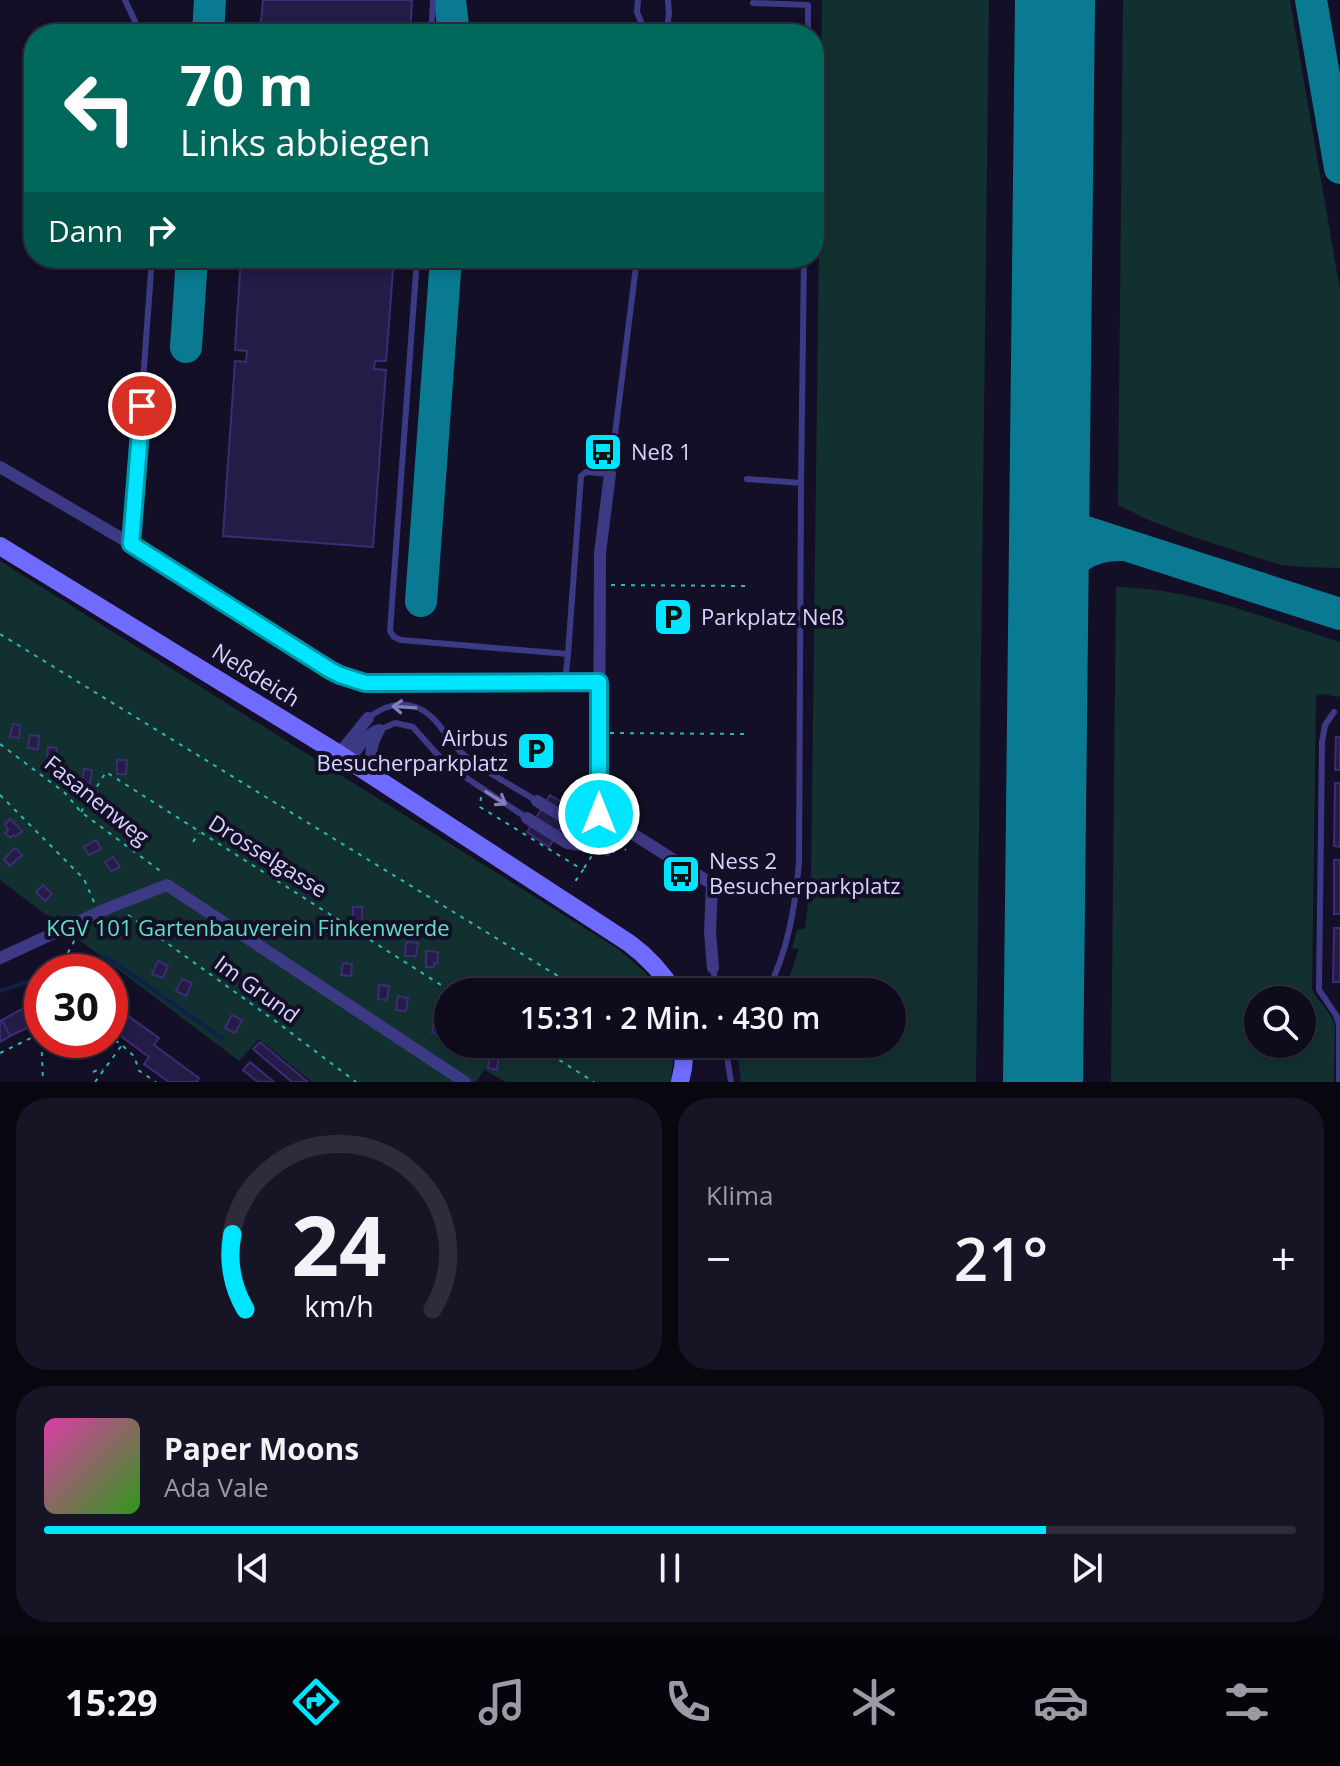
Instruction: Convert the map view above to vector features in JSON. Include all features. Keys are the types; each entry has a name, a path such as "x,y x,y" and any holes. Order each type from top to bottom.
{"street":[{"path":"0,467 131,544 330,670 355,681 599,682"},
{"path":"527,818 574,845 586,843 601,830 598,733 600,553 610,474"},
{"name":"Neßdeich","path":"0,546 344,757 640,952 664,978"},
{"path":"344,757 368,718"},
{"path":"344,757 379,730"},
{"path":"376,778 370,755 373,739 379,730"},
{"path":"537,801 573,823 584,823 602,815"},
{"path":"602,815 712,884 710,932 713,968"},
{"path":"0,958 71,926 100,907 167,885 465,1082"},
{"path":"680,1082 684,1058"}],"lane":[{"path":"125,0 136,24"},
{"path":"432,24 433,0"},
{"path":"638,0 637,12 642,24"},
{"path":"668,0 668,24"},
{"path":"753,3 808,2 808,24"},
{"path":"131,544 151,268"},
{"path":"416,268 390,627 392,635 401,640 568,654"},
{"path":"565,683 581,476 586,472 610,474 636,268"},
{"path":"773,978 789,931 799,863 804,268"},
{"path":"747,479 801,483"},
{"path":"368,718 394,705 422,709 466,757 537,801"},
{"path":"1334,712 1325,725 1322,742 1319,990 1339,1024 1339,1082"},
{"path":"379,730 395,723 413,727 456,771 527,818"},
{"path":"713,968 715,978"},
{"path":"727,1058 731,1082"}],"path":[{"path":"600,585 746,586"},
{"path":"0,634 561,978"},
{"path":"598,733 744,734"},
{"name":"Fasanenweg","path":"0,744 65,793 81,812 164,874 167,885"},
{"name":"Drosselgasse","path":"81,812 106,772 434,981"},
{"path":"0,795 84,879 100,907"},
{"path":"193,842 200,832"},
{"path":"583,870 600,843 615,853 619,846 626,850"},
{"name":"Im Grund","path":"100,907 121,910 146,927 356,1082"},
{"path":"68,954 76,939 71,926"},
{"path":"0,1053 24,1041"},
{"path":"128,1051 135,1057 138,1070 156,1082"},
{"path":"42,1058 43,1082"},
{"path":"95,1082 112,1058"},
{"path":"556,1058 594,1082"},
{"path":"93,1072 103,1070"}],"green space":[{"path":"822,0 989,0 976,1082 741,1082 738,1058 906,1058 906,978 789,978 799,949 792,948 797,930 805,928 811,878 819,268 824,268"},
{"path":"1123,0 1290,0 1340,290 1340,568 1281,565 1190,536 1118,505"},
{"name":"KGV 101 Gartenbauverein Finkenwerde","path":"0,561 618,949 650,978 434,978 434,1058 674,1058 671,1082 506,1082 484,1070 476,1082 312,1082 259,1039 239,1061 128,977 128,954 98,954 0,880"},
{"path":"1116,587 1202,599 1340,642 1340,697 1316,696 1312,986 1244,986 1244,1058 1316,1058 1316,995 1335,1025 1334,1082 1111,1082"}],"building":[{"path":"263,0 412,0 411,24 261,24"},
{"path":"240,268 393,268 386,361 375,361 374,369 386,370 373,547 223,536 235,361 246,362 247,351 235,350"},
{"path":"13,724 20,725 19,738 10,737"},
{"path":"30,735 39,736 38,749 28,748"},
{"path":"1336,737 1340,737 1340,770 1335,770"},
{"path":"48,747 57,748 55,761 47,760"},
{"path":"117,760 127,760 126,774 117,774"},
{"path":"84,769 92,770 90,784 82,783"},
{"path":"1335,783 1340,783 1340,847 1334,846"},
{"path":"550,795 573,809 549,847 527,832"},
{"path":"10,819 22,831 10,838 5,833 8,830 5,824"},
{"path":"224,829 235,830 234,840 223,840"},
{"path":"606,839 616,845 608,856 599,850"},
{"path":"96,840 101,849 89,855 84,847"},
{"path":"15,848 22,855 10,866 4,859"},
{"path":"263,850 274,850 271,863 262,863"},
{"path":"113,857 120,867 111,871 105,862"},
{"path":"1334,860 1340,860 1340,914 1334,914"},
{"path":"43,885 52,894 45,901 36,892"},
{"path":"353,907 362,907 362,921 353,921"},
{"path":"369,921 380,921 380,934 369,934"},
{"path":"1334,928 1340,928 1340,982 1333,982"},
{"path":"406,942 418,943 416,956 405,956"},
{"path":"426,951 438,952 434,967 426,967"},
{"path":"158,961 168,966 163,978 152,974"},
{"path":"343,963 352,964 351,976 341,975"},
{"path":"182,979 192,983 186,996 176,991"},
{"path":"379,985 389,986 387,1000 378,999"},
{"path":"398,996 408,998 406,1011 396,1010"},
{"path":"24,1008 24,1029 10,1036 2,1020"},
{"path":"232,1015 242,1020 235,1033 225,1028"},
{"path":"128,1016 159,1038 154,1045 199,1078 197,1082 169,1082 144,1064 149,1057 128,1041"},
{"path":"0,1021 10,1036 0,1042"},
{"path":"260,1042 308,1082 292,1082 253,1049"},
{"path":"489,1058 499,1058 497,1070 488,1068"},
{"path":"250,1062 274,1082 258,1082 243,1070"}],"waterway":[{"path":"128,972 223,1039"},
{"path":"0,991 24,983"}],"taxiway":[{"path":"209,24 210,0"},
{"path":"450,0 453,24"},
{"path":"1311,0 1340,168"},
{"path":"186,347 191,268"},
{"path":"421,601 445,268"},
{"path":"1050,498 1056,516 1070,527 1340,614"},
{"path":"1049,594 1078,557 1098,548 1124,545"}],"runway":[{"path":"1043,1082 1055,0"}],"place":[{"name":"Neß 1","path":"603,452"},
{"name":"Parkplatz Neß","path":"673,617"},
{"name":"Airbus Besucherparkplatz","path":"536,751"},
{"name":"Ness 2 Besucherparkplatz","path":"681,874"}],"route":[{"path":"142,406 131,544 330,670 355,681 599,682 599,814"}]}
